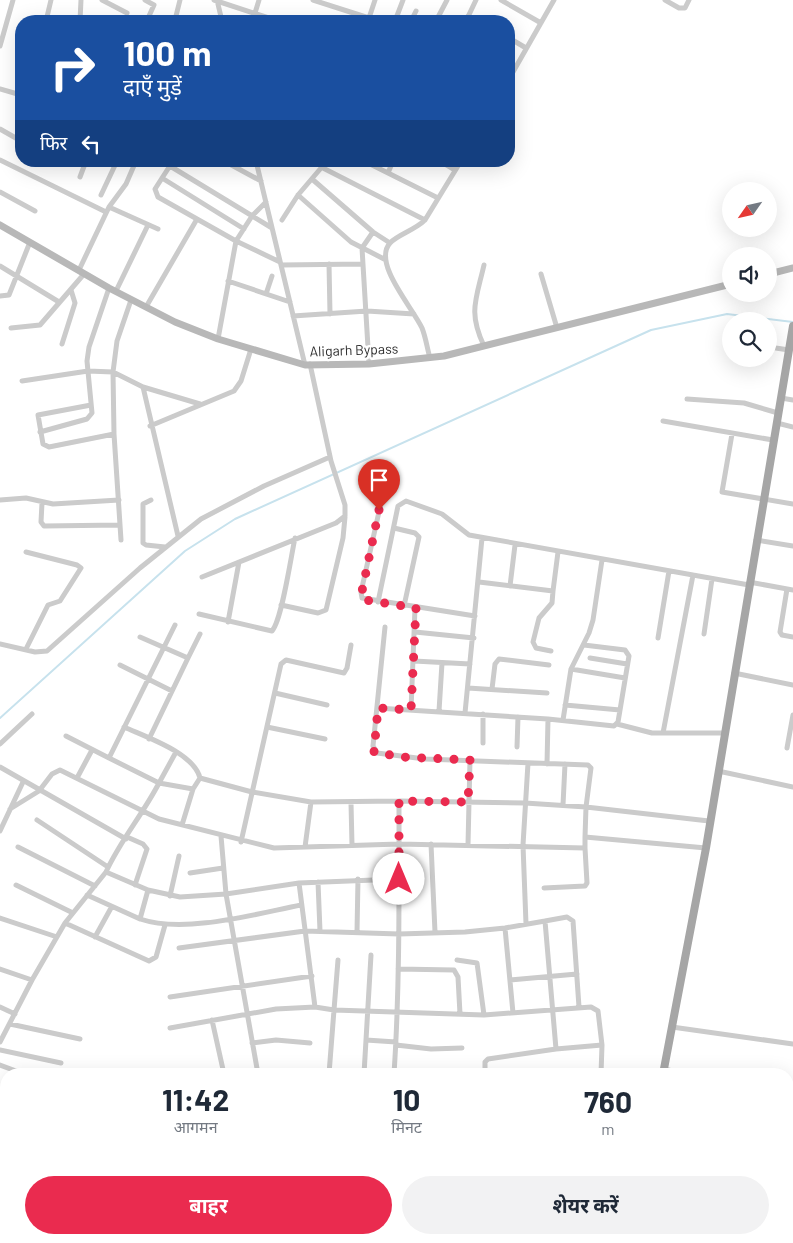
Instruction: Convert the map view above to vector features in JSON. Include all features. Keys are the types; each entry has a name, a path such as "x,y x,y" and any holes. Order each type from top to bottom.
{"main road":[{"name":"Aligarh Bypass","path":"0,224 81,272 175,322 218,339 308,365 369,364 430,358 722,286"},
{"path":"777,272 793,268"},
{"path":"664,1068 706,848 756,540 765,498 778,412 790,356 793,328"}],"street":[{"path":"0,46 13,0"},
{"path":"47,15 51,0"},
{"path":"80,15 81,0"},
{"path":"102,0 127,13"},
{"path":"145,0 154,5 149,15"},
{"path":"176,15 180,0"},
{"path":"216,0 261,15"},
{"path":"216,0 220,15"},
{"path":"255,13 258,0"},
{"path":"313,0 354,15"},
{"path":"370,15 375,0"},
{"path":"398,15 403,0"},
{"path":"439,15 447,0"},
{"path":"469,15 476,0"},
{"path":"501,0 541,23"},
{"path":"515,64 554,0"},
{"path":"665,0 679,8 685,8 689,0"},
{"path":"414,15 416,11"},
{"path":"515,42 526,48"},
{"path":"0,89 15,93"},
{"path":"0,129 15,138"},
{"path":"0,160 15,167"},
{"path":"15,167 107,209 158,229"},
{"path":"80,177 84,167"},
{"path":"101,195 114,167"},
{"path":"11,328 40,325 71,290 81,272 107,209 126,184 133,167"},
{"path":"169,167 155,189 158,197 281,264 363,264"},
{"path":"176,167 272,228"},
{"path":"235,167 261,181"},
{"path":"258,167 290,302 335,474 345,505 342,538 326,610 318,613 281,605"},
{"path":"376,167 438,198"},
{"path":"388,173 390,167"},
{"path":"451,167 456,170"},
{"path":"430,358 422,330 388,271 384,259 390,243 418,227 425,220 458,167"},
{"path":"282,220 298,195 322,168 425,220"},
{"path":"162,178 244,229"},
{"path":"312,179 374,232 390,243"},
{"path":"0,192 35,211"},
{"path":"298,195 333,228 362,248 384,259"},
{"path":"218,339 236,240 252,216 266,202"},
{"path":"146,307 197,219"},
{"path":"40,432 87,419 92,413 88,371 90,347 112,289 148,224"},
{"path":"369,364 362,248 374,232"},
{"path":"0,296 8,295 30,242"},
{"path":"329,264 330,314"},
{"path":"484,265 474,315 475,326 484,346"},
{"path":"0,266 59,302"},
{"path":"541,274 556,328"},
{"path":"266,294 272,276"},
{"path":"228,281 290,302"},
{"path":"62,344 75,303 71,290"},
{"path":"121,540 114,434 113,372 117,342 131,300"},
{"path":"294,316 367,311 414,314"},
{"path":"150,426 234,391 241,381 251,349"},
{"path":"777,350 790,356"},
{"path":"22,381 88,371 113,372 143,387 200,404"},
{"path":"143,387 150,426 178,536"},
{"path":"781,398 793,400"},
{"path":"687,399 744,403 778,412"},
{"path":"91,405 42,413 37,418 43,444 49,447 114,434"},
{"path":"663,421 774,440"},
{"path":"777,423 793,427"},
{"path":"732,434 722,492 793,504"},
{"path":"0,644 42,653 52,648 178,536 219,508 331,459"},
{"path":"383,494 361,596 365,600 475,616"},
{"path":"0,500 26,498 42,503 78,503 119,500"},
{"path":"152,500 143,504 143,543 165,547"},
{"path":"378,602 398,506 406,501 442,514 464,534 515,545 712,579 793,590"},
{"path":"42,503 41,522 44,526 120,526"},
{"path":"202,577 336,523 345,516"},
{"path":"394,528 415,533 419,537 404,606"},
{"path":"199,614 272,631 276,628 295,538"},
{"path":"465,713 474,638 482,538"},
{"path":"756,540 793,546"},
{"path":"510,586 515,545"},
{"path":"26,552 77,564 81,568 60,601 48,605 26,650"},
{"path":"551,651 536,648 533,642 539,618 552,603 558,552"},
{"path":"563,720 571,670 584,645 593,620 602,560"},
{"path":"228,622 239,562"},
{"path":"658,638 669,571"},
{"path":"663,733 693,575"},
{"path":"704,634 712,579"},
{"path":"479,582 553,591"},
{"path":"786,589 780,632 782,635 793,637"},
{"path":"411,710 416,608"},
{"path":"109,758 175,625"},
{"path":"385,627 373,746 377,753 401,757 590,766 585,837 587,883 585,886 544,888"},
{"path":"415,632 474,638"},
{"path":"149,738 200,634"},
{"path":"140,637 188,658"},
{"path":"241,842 266,727 283,661 344,672 347,670 350,645"},
{"path":"584,645 625,650 629,656 617,724"},
{"path":"590,658 628,664"},
{"path":"492,689 495,664 499,659 549,665"},
{"path":"414,661 470,664"},
{"path":"439,711 442,663"},
{"path":"120,665 172,691"},
{"path":"571,670 625,678"},
{"path":"734,673 793,685"},
{"path":"468,688 546,693"},
{"path":"274,693 327,705"},
{"path":"565,705 620,710"},
{"path":"378,708 617,724 642,731 663,733 724,733"},
{"path":"0,744 32,714"},
{"path":"483,714 483,742"},
{"path":"786,748 793,715"},
{"path":"517,748 518,717"},
{"path":"547,764 548,719"},
{"path":"124,727 176,752 194,764 200,778"},
{"path":"266,727 326,739"},
{"path":"66,736 159,783 193,789"},
{"path":"77,778 92,750"},
{"path":"0,1042 32,980 65,923 107,870 110,860 144,812 176,752"},
{"path":"468,845 470,760"},
{"path":"526,924 524,845 528,763"},
{"path":"563,805 564,764"},
{"path":"0,767 23,782 126,838 143,844 147,849 135,885"},
{"path":"10,808 39,791 56,771 60,770 144,812 241,842 282,849 399,844 524,845 586,848"},
{"path":"718,771 793,786"},
{"path":"200,778 252,792 311,802 526,803 586,807 709,821"},
{"path":"182,825 193,789 200,778"},
{"path":"0,831 23,782"},
{"path":"394,1068 398,1014 399,801"},
{"path":"305,847 311,802"},
{"path":"351,803 352,845"},
{"path":"37,820 107,870 135,885 170,896 191,897 226,894 299,882 399,879"},
{"path":"221,836 226,894 257,1068"},
{"path":"585,837 706,848"},
{"path":"431,844 435,932"},
{"path":"18,847 95,886"},
{"path":"170,896 179,856"},
{"path":"190,873 223,868"},
{"path":"358,880 358,932"},
{"path":"299,882 315,1007"},
{"path":"318,882 320,932"},
{"path":"16,885 73,913"},
{"path":"140,919 148,890"},
{"path":"87,896 140,919 165,925 231,918 301,905"},
{"path":"95,937 112,908"},
{"path":"179,948 236,942 305,931 399,934 505,928 567,917 573,921 579,1007"},
{"path":"0,918 57,937"},
{"path":"545,921 556,1049"},
{"path":"65,923 152,961 156,957 165,925"},
{"path":"505,928 513,1013"},
{"path":"364,1068 371,955"},
{"path":"329,1068 338,960"},
{"path":"457,960 477,963 484,1015"},
{"path":"0,969 32,980"},
{"path":"398,969 454,970 458,977 460,1014"},
{"path":"510,980 577,974"},
{"path":"170,997 312,976"},
{"path":"0,1007 15,1014"},
{"path":"170,1028 276,1009 315,1007 368,1013 484,1015 591,1007 598,1011 602,1045 601,1068"},
{"path":"212,1020 223,1068"},
{"path":"10,1024 80,1039"},
{"path":"672,1027 793,1044"},
{"path":"252,1043 276,1040 310,1043"},
{"path":"366,1040 430,1049 462,1048"},
{"path":"485,1068 485,1062 488,1059 556,1049 602,1045"},
{"path":"0,1050 61,1063"}],"waterway":[{"path":"0,718 185,551 235,519 651,330 727,314 793,322"}],"route":[{"path":"379,510 361,596 365,600 416,608 411,710 378,708 373,746 374,752 425,759 470,760 468,802 399,801 399,879"}]}
